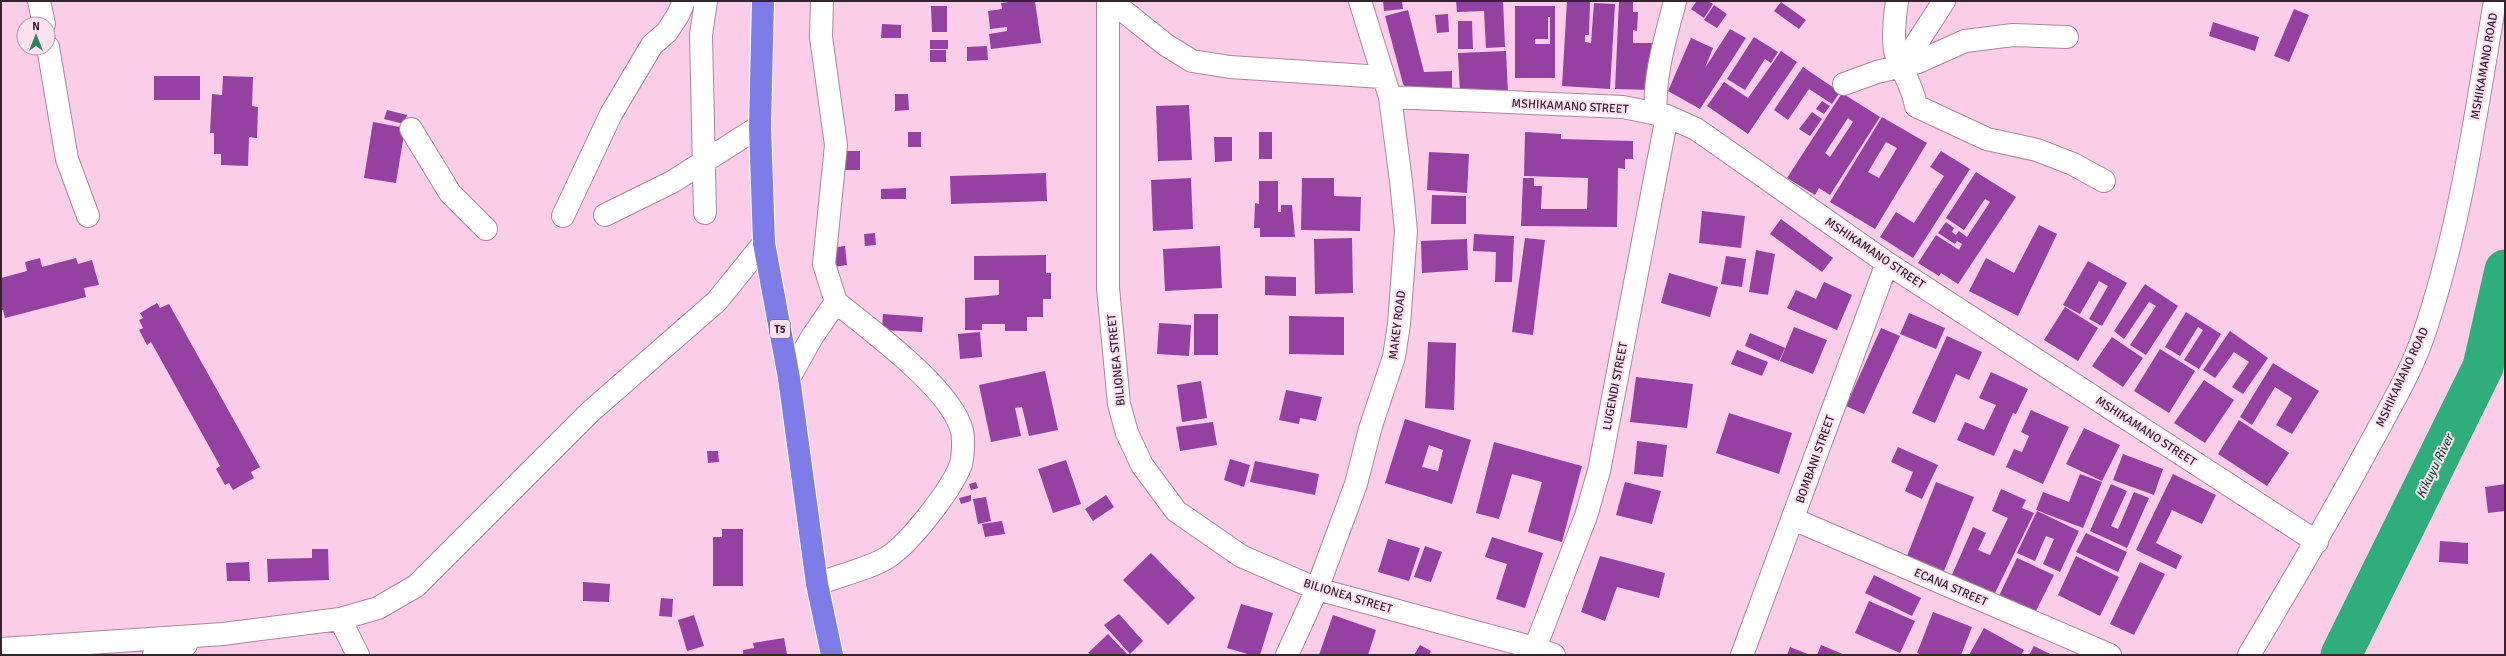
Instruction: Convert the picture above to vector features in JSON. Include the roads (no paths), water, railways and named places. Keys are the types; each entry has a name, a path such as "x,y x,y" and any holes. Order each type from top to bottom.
{"highway":[{"name":"T5","path":"763,1 760,126 764,243 789,378 817,584 832,655"}],"street":[{"path":"39,1 42,16"},
{"path":"563,216 615,108 652,45 667,32 678,16 684,1"},
{"path":"705,212 700,35 706,1"},
{"path":"1109,1 1166,45 1192,61 1230,67 1382,77"},
{"name":"BILIONEA STREET","path":"1109,1 1108,288 1119,404 1127,432 1142,465 1176,511 1241,556 1317,589 1544,651"},
{"name":"MAKEY ROAD","path":"1287,655 1317,589 1356,484 1370,429 1394,357 1398,330 1406,231 1390,98 1382,77 1360,1"},
{"name":"LUGENDI STREET","path":"1544,651 1599,471 1662,115 1655,103 1664,46 1675,1"},
{"path":"1897,1 1895,12 1896,52 1914,90 1916,106 1987,139 2037,150 2074,164 2104,181"},
{"path":"1902,66 1944,1"},
{"name":"MSHIKAMANO ROAD","path":"2249,655 2317,542 2399,389 2425,332 2448,252 2464,179 2495,1"},
{"path":"817,584 888,557 912,535 942,497 961,466 962,431 946,400 916,368 836,302 824,264 836,145 821,36 825,4"},
{"path":"1844,84 1918,62 1966,41 2013,35 2067,37"},
{"path":"50,56 67,159 88,216"},
{"name":"MSHIKAMANO STREET","path":"1390,98 1623,107 1662,115 1696,129 1887,262 2317,542"},
{"path":"605,215 704,163 760,126"},
{"path":"411,129 450,193 486,229"},
{"path":"1,649 223,634 340,619 378,608 416,586 590,412 717,301 764,243"},
{"name":"BOMBANI STREET","path":"1742,655 1887,262"},
{"path":"789,378 812,337 836,302"},
{"name":"ECANA STREET","path":"1793,519 2110,655"},
{"path":"340,619 358,655"},
{"path":"154,655 223,634"}],"waterway":[{"name":"Kikuyu River","path":"2341,655 2483,367 2505,270"}]}
